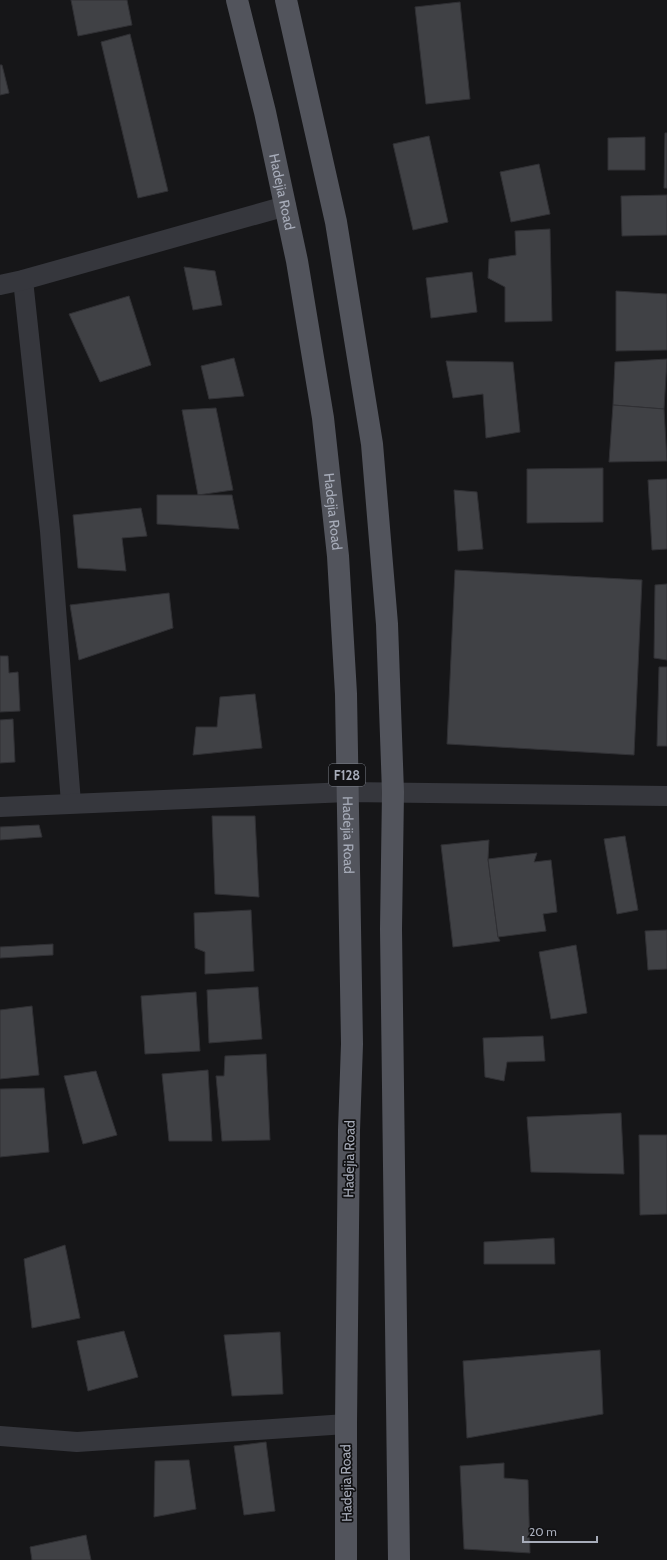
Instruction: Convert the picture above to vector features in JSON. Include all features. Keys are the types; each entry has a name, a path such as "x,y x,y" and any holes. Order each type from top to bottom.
{"main road":[{"name":"Hadejia Road","path":"237,0 286,206 297,261 322,418 338,556 346,694 352,1044 349,1130 346,1560"},
{"path":"286,0 336,222 372,444 387,624 393,792 392,928 399,1560"}],"street":[{"path":"0,285 23,280 286,206"},
{"path":"23,280 50,531 71,804"},
{"path":"0,807 348,792 667,796"},
{"path":"0,1436 77,1442 346,1424"}],"building":[{"path":"71,0 127,0 132,25 78,36"},
{"path":"460,2 470,99 426,104 415,7"},
{"path":"130,34 168,191 138,198 101,42"},
{"path":"0,65 2,65 9,93 0,95"},
{"path":"665,133 667,133 667,188 664,188"},
{"path":"429,136 448,222 413,230 393,144"},
{"path":"645,137 645,170 608,170 608,138"},
{"path":"539,164 550,214 511,222 500,172"},
{"path":"667,195 667,235 622,236 621,196"},
{"path":"550,229 552,321 505,322 505,287 488,278 489,259 516,255 515,231"},
{"path":"184,267 215,271 222,305 193,310"},
{"path":"472,272 477,312 431,318 426,278"},
{"path":"616,291 667,294 667,350 616,351"},
{"path":"129,296 151,365 100,382 69,314"},
{"path":"234,358 244,396 209,399 201,366"},
{"path":"667,359 664,409 613,405 615,362"},
{"path":"446,361 513,362 520,432 486,438 483,394 453,398"},
{"path":"613,405 664,409 667,461 609,462"},
{"path":"216,408 233,490 198,495 182,410"},
{"path":"603,468 603,522 527,523 527,469"},
{"path":"667,479 667,549 652,550 648,480"},
{"path":"454,490 477,492 483,549 458,551"},
{"path":"157,495 232,495 239,529 157,524"},
{"path":"141,508 147,536 122,538 126,571 78,568 73,515"},
{"path":"455,570 642,580 634,755 447,744"},
{"path":"667,584 667,660 654,658 655,585"},
{"path":"169,593 173,628 79,660 70,605"},
{"path":"0,656 8,656 9,673 18,672 20,711 0,712"},
{"path":"659,667 667,667 667,746 657,746"},
{"path":"255,694 262,748 193,755 196,727 217,727 220,697"},
{"path":"13,719 15,762 0,763 0,720"},
{"path":"212,816 255,816 259,897 215,894"},
{"path":"39,825 42,837 0,840 0,827"},
{"path":"625,836 638,910 617,914 604,839"},
{"path":"489,840 488,859 498,937 500,941 453,947 441,845"},
{"path":"537,853 534,862 551,860 557,912 543,914 546,931 498,937 488,859"},
{"path":"251,910 254,971 205,974 205,952 195,948 194,913"},
{"path":"667,930 667,969 648,970 645,931"},
{"path":"53,944 53,955 0,958 0,947"},
{"path":"576,945 587,1013 551,1019 539,952"},
{"path":"258,987 262,1039 209,1043 207,990"},
{"path":"196,992 200,1051 145,1054 141,996"},
{"path":"32,1006 39,1075 0,1079 0,1010"},
{"path":"543,1036 545,1061 507,1062 504,1081 485,1077 483,1038"},
{"path":"266,1054 270,1140 222,1141 216,1076 224,1076 225,1056"},
{"path":"208,1070 212,1141 169,1141 162,1074"},
{"path":"96,1071 117,1135 83,1144 64,1076"},
{"path":"44,1088 49,1152 0,1157 0,1089"},
{"path":"621,1113 624,1174 531,1172 527,1117"},
{"path":"639,1135 667,1135 667,1214 640,1215"},
{"path":"554,1238 555,1264 484,1264 484,1242"},
{"path":"65,1245 80,1318 32,1328 24,1259"},
{"path":"124,1331 138,1377 88,1391 77,1341"},
{"path":"280,1332 283,1394 232,1396 224,1335"},
{"path":"600,1350 603,1414 467,1438 463,1361"},
{"path":"266,1442 275,1511 244,1515 234,1446"},
{"path":"189,1460 196,1509 154,1517 155,1461"},
{"path":"504,1463 504,1478 528,1480 530,1553 464,1549 460,1466"},
{"path":"86,1535 91,1560 32,1560 30,1547"}]}
